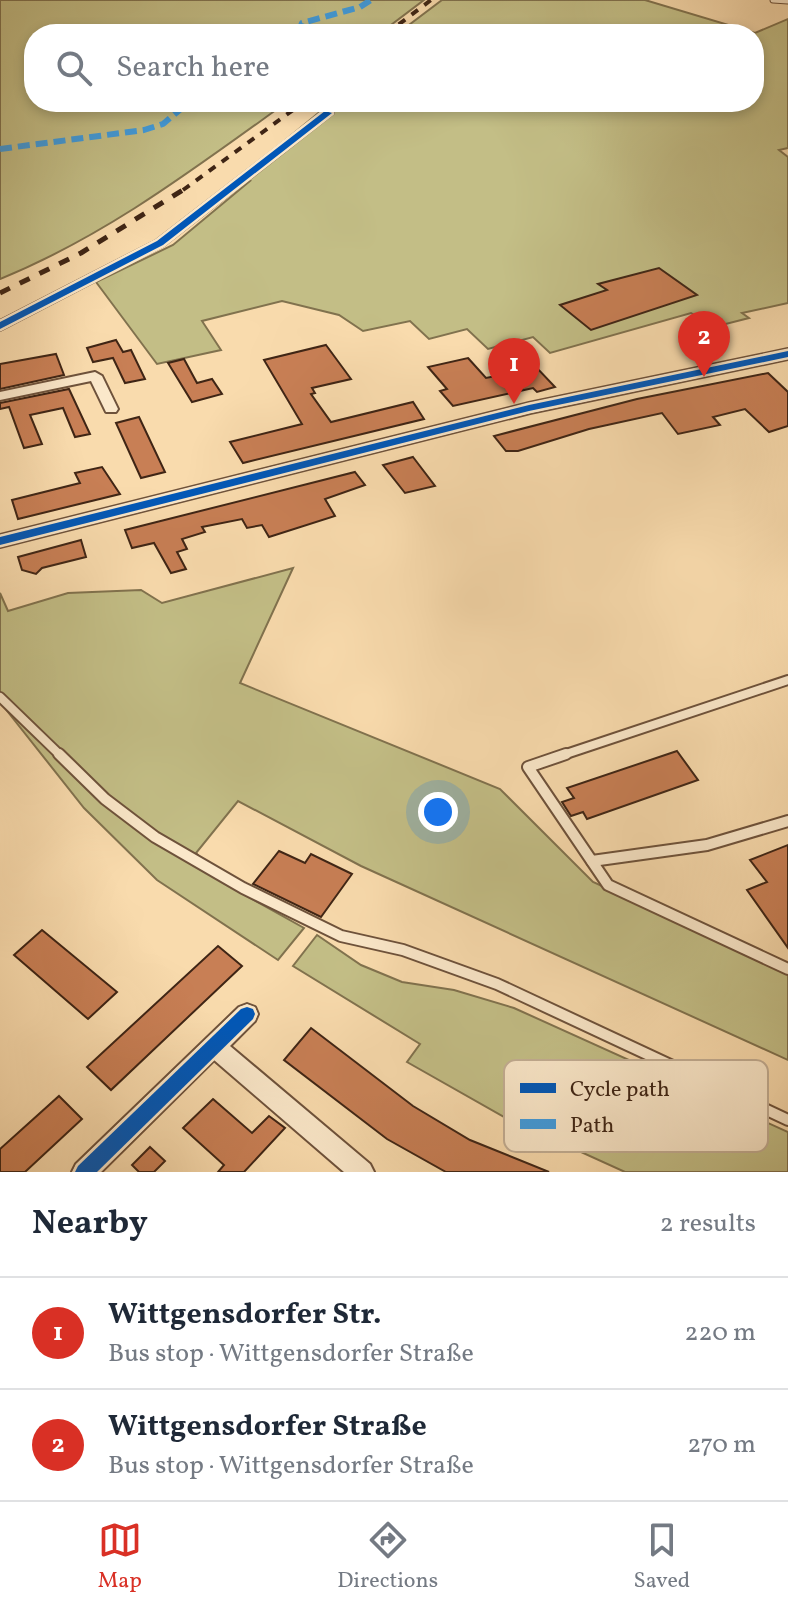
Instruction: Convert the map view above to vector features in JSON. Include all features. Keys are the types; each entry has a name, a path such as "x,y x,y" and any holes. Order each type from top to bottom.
{"street":[{"path":"0,326 160,243 328,113"},
{"path":"0,541 529,408 788,354"},
{"path":"0,396 95,376 111,409"},
{"path":"84,1172 247,1014"},
{"path":"215,1047 362,1172"}],"lane":[{"path":"773,0 788,1"},
{"path":"788,680 528,767 608,885 788,969"},
{"path":"0,697 105,799 155,837 243,888 341,936 403,950 497,984 660,1060"},
{"path":"592,861 707,845 788,821"},
{"path":"768,1111 788,1120"}],"shaded area":[{"path":"0,0 424,0 392,24 24,24 24,112 273,112 113,222 0,279"},
{"path":"442,0 645,0 725,24 410,24"},
{"path":"788,19 788,148 779,150 788,157 788,303 742,313 749,318 714,327 691,313 550,353 533,337 488,349 467,329 429,339 410,321 363,331 339,315 282,301 202,321 221,350 157,364 96,282 173,245 250,181 239,178 320,112 764,112 764,29"},
{"path":"293,568 240,683 500,789 593,882 788,972 788,1060 361,866 238,801 196,853 220,881 304,928 278,960 157,880 84,808 0,702 0,593 8,611 68,593 141,590 162,603"},
{"path":"317,935 361,965 402,982 454,990 514,1008 629,1060 504,1060 504,1117 407,1062 420,1044 293,966"},
{"path":"768,1123 788,1132 788,1172 625,1172 581,1152 768,1152"}],"building":[{"path":"659,268 697,295 591,330 560,305 607,290 598,284"},
{"path":"116,340 123,352 131,350 145,379 125,383 113,358 93,362 87,348"},
{"path":"326,345 351,379 312,388 315,393 311,394 331,422 413,402 424,419 243,463 230,442 302,424 264,360"},
{"path":"56,354 64,375 0,389 0,364"},
{"path":"468,358 486,378 537,368 555,387 537,392 533,388 453,406 440,391 447,389 428,367"},
{"path":"184,359 197,383 212,379 222,394 192,402 168,363"},
{"path":"768,373 788,392 788,426 769,432 745,409 713,417 720,425 678,434 662,413 589,429 518,451 506,451 494,436 637,399"},
{"path":"69,389 90,434 75,437 63,408 30,415 42,444 24,448 9,407 0,409 0,403"},
{"path":"139,417 165,472 141,478 116,423"},
{"path":"413,457 435,486 405,493 383,465"},
{"path":"102,467 120,494 18,519 12,500 80,483 75,473"},
{"path":"355,472 365,485 325,499 335,516 269,537 262,525 247,528 242,519 202,527 205,532 182,539 187,549 177,552 186,569 171,573 154,543 132,548 125,530"},
{"path":"81,540 86,557 42,568 36,574 22,570 18,557"},
{"path":"677,751 698,780 587,819 583,812 571,816 562,802 574,798 567,788"},
{"path":"788,845 788,948 747,890 767,882 750,860"},
{"path":"279,851 305,863 311,854 352,874 321,917 253,884"},
{"path":"42,930 117,992 88,1019 14,955"},
{"path":"218,946 242,966 111,1090 87,1067"},
{"path":"311,1028 413,1106 470,1140 549,1172 446,1172 387,1139 284,1060"},
{"path":"59,1096 82,1119 25,1172 0,1172 0,1149"},
{"path":"213,1099 252,1133 269,1116 285,1128 244,1172 218,1172 224,1165 183,1128"},
{"path":"150,1147 165,1161 154,1172 139,1172 132,1165"}],"railway":[{"path":"399,24 431,0"},
{"path":"184,189 290,112"},
{"path":"0,293 81,253 184,189"}],"marked path":[{"path":"302,24 360,7 371,0"},
{"path":"0,149 144,130 163,124 177,112"}],"cycle path":[{"path":"0,326 160,243 328,113"},
{"path":"0,541 529,408 788,354"},
{"path":"84,1172 247,1014"}],"place":[{"name":"Wittgensdorfer Straße","path":"704,377"},
{"name":"Wittgensdorfer Str.","path":"514,404"}]}
